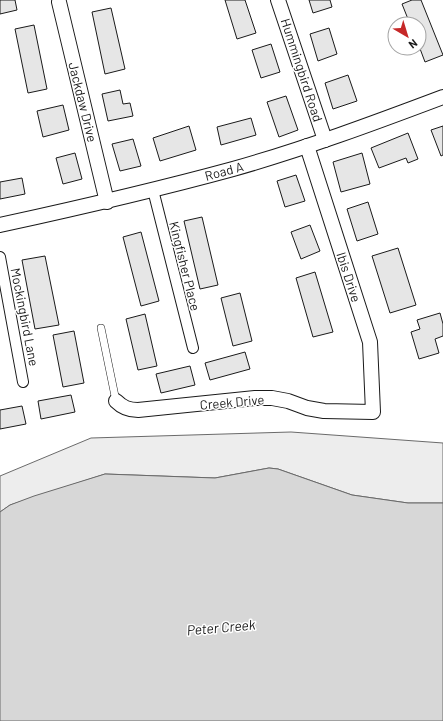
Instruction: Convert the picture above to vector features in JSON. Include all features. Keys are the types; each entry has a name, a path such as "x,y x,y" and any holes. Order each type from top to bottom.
{"street":[{"name":"Hummingbird Road","path":"278,0 325,140"},
{"name":"Jackdaw Drive","path":"59,2 107,202"},
{"name":"Road A","path":"0,225 107,202 234,169 325,140 443,97"},
{"name":"Ibis Drive","path":"307,146 370,342 374,412"},
{"name":"Kingfisher Place","path":"153,190 193,348"},
{"name":"Mockingbird Lane","path":"0,257 23,382"},
{"name":"Creek Drive","path":"116,401 122,407 130,410 138,410 255,398 272,398 324,411 374,412"}],"lane":[{"path":"101,328 116,401"}],"shaded area":[{"path":"291,432 443,443 443,503 408,503 352,495 278,469 269,468 215,478 105,474 10,505 0,512 0,476 91,438"}],"water":[{"name":"Peter Creek","path":"269,468 278,469 352,495 408,503 443,503 443,721 0,721 0,512 10,505 34,496 105,474 215,478"}],"building":[{"path":"0,0 15,0 17,10 0,14"},
{"path":"225,0 245,0 256,33 237,39"},
{"path":"309,0 330,0 332,7 313,13"},
{"path":"412,0 421,0 443,55 425,62 423,56 427,56 427,16 407,16 402,4"},
{"path":"111,8 125,69 105,74 92,12"},
{"path":"34,25 47,89 28,93 15,29"},
{"path":"329,28 337,54 318,61 310,34"},
{"path":"271,44 280,72 261,78 252,50"},
{"path":"348,75 357,101 333,109 325,83"},
{"path":"120,90 123,104 130,103 133,116 108,121 102,94"},
{"path":"286,96 298,130 279,137 267,102"},
{"path":"63,105 69,130 43,137 37,111"},
{"path":"251,118 256,135 221,145 217,127"},
{"path":"189,126 196,150 160,161 153,138"},
{"path":"443,126 443,155 441,156 431,130"},
{"path":"408,133 418,159 408,163 406,158 379,168 371,148"},
{"path":"133,139 141,166 120,171 112,144"},
{"path":"75,153 82,179 63,184 56,158"},
{"path":"362,153 370,184 341,192 333,162"},
{"path":"296,175 305,201 285,207 277,181"},
{"path":"22,178 25,194 0,199 0,182"},
{"path":"368,202 378,234 357,241 347,209"},
{"path":"202,217 218,285 200,289 184,221"},
{"path":"310,225 320,251 301,259 291,232"},
{"path":"141,232 159,301 141,306 123,237"},
{"path":"398,248 416,305 390,313 372,256"},
{"path":"45,256 59,325 35,329 22,260"},
{"path":"315,272 333,332 313,337 296,278"},
{"path":"240,293 252,341 233,346 221,298"},
{"path":"440,313 443,324 443,336 435,339 439,353 419,359 411,332 420,329 417,320"},
{"path":"145,314 157,366 138,370 126,319"},
{"path":"74,331 84,383 63,387 53,335"},
{"path":"245,352 250,369 210,380 205,363"},
{"path":"190,366 195,385 161,393 156,374"},
{"path":"71,395 75,412 41,419 38,401"},
{"path":"22,406 26,424 0,429 0,410"}]}
